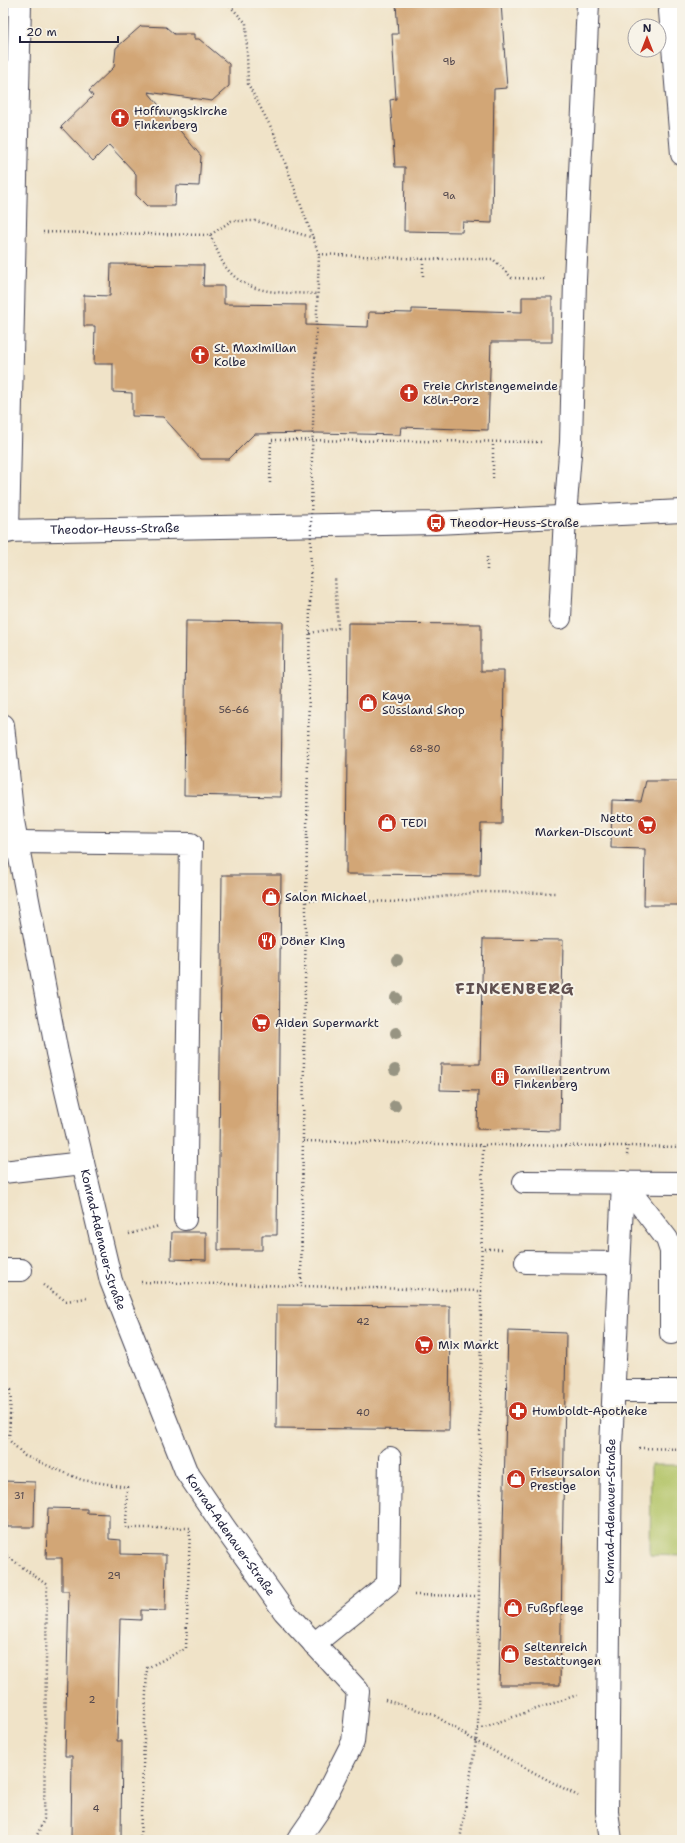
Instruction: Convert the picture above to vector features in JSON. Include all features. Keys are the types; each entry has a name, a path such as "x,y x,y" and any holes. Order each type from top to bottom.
{"street":[{"path":"6,532 20,3"},
{"path":"560,618 565,516 571,442 575,280 588,3"},
{"path":"670,12 682,154"},
{"name":"Theodor-Heuss-Straße","path":"6,532 436,523 682,511"},
{"name":"Konrad-Adenauer-Straße","path":"3,724 13,821 57,1053 113,1288 186,1471 284,1612 358,1692"},
{"path":"17,842 192,844 185,1219"},
{"path":"3,1172 83,1163"},
{"path":"524,1182 682,1183"},
{"path":"623,1182 667,1239 671,1251 671,1334"},
{"name":"Konrad-Adenauer-Straße","path":"611,1840 607,1812 611,1447 623,1182"},
{"path":"526,1262 620,1263"},
{"path":"614,1391 682,1391"},
{"path":"314,1644 388,1584 390,1458"},
{"path":"298,1840 318,1811 353,1742 358,1692"}],"path":[{"path":"227,3 246,23 248,84 274,133 319,254 312,453 300,1286"},
{"path":"15,231 210,235 231,221 256,221 314,238"},
{"path":"210,235 224,264 240,281 260,291 318,294"},
{"path":"319,254 423,259 493,259 512,278 575,280"},
{"path":"423,259 423,276"},
{"path":"270,483 271,440 571,442"},
{"path":"492,478 493,442"},
{"path":"487,557 487,570"},
{"path":"310,633 338,628 335,577"},
{"path":"306,900 402,902 480,892 556,893"},
{"path":"303,1141 482,1145"},
{"path":"148,1228 163,1225"},
{"path":"12,1270 66,1301 113,1288 300,1286 481,1290 478,1729 460,1840"},
{"path":"3,1389 11,1390 9,1440 25,1456 82,1480 127,1487 126,1528 224,1527"},
{"path":"611,1447 682,1449"},
{"path":"140,1840 147,1668 186,1648 190,1528"},
{"path":"3,1552 47,1585 44,1819 36,1840"},
{"path":"388,1584 408,1595 478,1596"},
{"path":"478,1729 608,1684"},
{"path":"358,1692 434,1715 477,1742 607,1812"}],"green space":[{"path":"651,1465 682,1465 682,1556 650,1555"}],"building":[{"path":"396,3 501,3 507,88 494,89 492,223 463,222 462,232 404,231 405,167 395,167 390,100 396,99 392,34 398,34"},
{"name":"Hoffnungskirche Finkenberg","path":"141,26 166,27 174,34 194,34 194,39 199,39 229,64 229,86 212,101 148,92 201,156 199,186 176,185 175,206 147,206 136,195 136,174 109,145 93,161 61,127 93,96 89,91 114,67 116,48"},
{"path":"111,264 204,265 203,286 224,286 224,304 306,305 306,325 368,327 369,312 412,313 412,309 522,312 522,297 552,297 552,342 491,342 488,430 401,427 400,435 318,433 254,434 229,459 201,459 163,417 132,416 132,393 113,392 113,364 94,364 95,326 84,326 84,295 110,296"},
{"path":"186,621 283,622 281,797 184,795"},
{"path":"348,623 481,624 481,671 504,671 502,824 481,824 480,875 346,874"},
{"name":"Netto Marken-Discount","path":"646,781 682,781 682,905 644,905 645,849 611,848 612,800 641,801"},
{"path":"222,875 281,875 277,1235 262,1235 262,1250 218,1250"},
{"name":"Familienzentrum Finkenberg","path":"483,939 563,940 560,1131 477,1129 478,1091 440,1090 441,1064 480,1064"},
{"path":"172,1232 206,1232 206,1260 171,1259"},
{"path":"277,1305 450,1306 449,1430 276,1428"},
{"path":"508,1331 566,1333 560,1685 499,1685"},
{"path":"3,1481 35,1482 34,1527 7,1527 7,1522 3,1522"},
{"path":"48,1508 87,1509 87,1513 109,1514 109,1539 121,1540 121,1554 166,1555 165,1611 141,1610 141,1620 120,1619 117,1741 122,1741 121,1840 71,1840 72,1756 65,1756 69,1591 62,1591 62,1558 46,1558"}],"place":[{"name":"Hoffnungskirche Finkenberg","path":"120,118"},
{"name":"St. Maximilian Kolbe","path":"200,355"},
{"name":"Freie Christengemeinde Köln-Porz","path":"409,393"},
{"name":"Theodor-Heuss-Straße","path":"436,523"},
{"name":"Kaya Süssland Shop","path":"368,703"},
{"name":"TEDi","path":"387,823"},
{"name":"Netto Marken-Discount","path":"647,825"},
{"name":"Salon Michael","path":"271,897"},
{"name":"Döner King","path":"267,941"},
{"name":"Aiden Supermarkt","path":"261,1023"},
{"name":"Familienzentrum Finkenberg","path":"500,1077"},
{"name":"Mix Markt","path":"424,1345"},
{"name":"Humboldt-Apotheke","path":"518,1411"},
{"name":"Friseursalon Prestige","path":"516,1479"},
{"name":"Fußpflege","path":"513,1608"},
{"name":"Seltenreich Bestattungen","path":"510,1654"}],"district":[{"name":"FINKENBERG","path":"515,988"}]}
